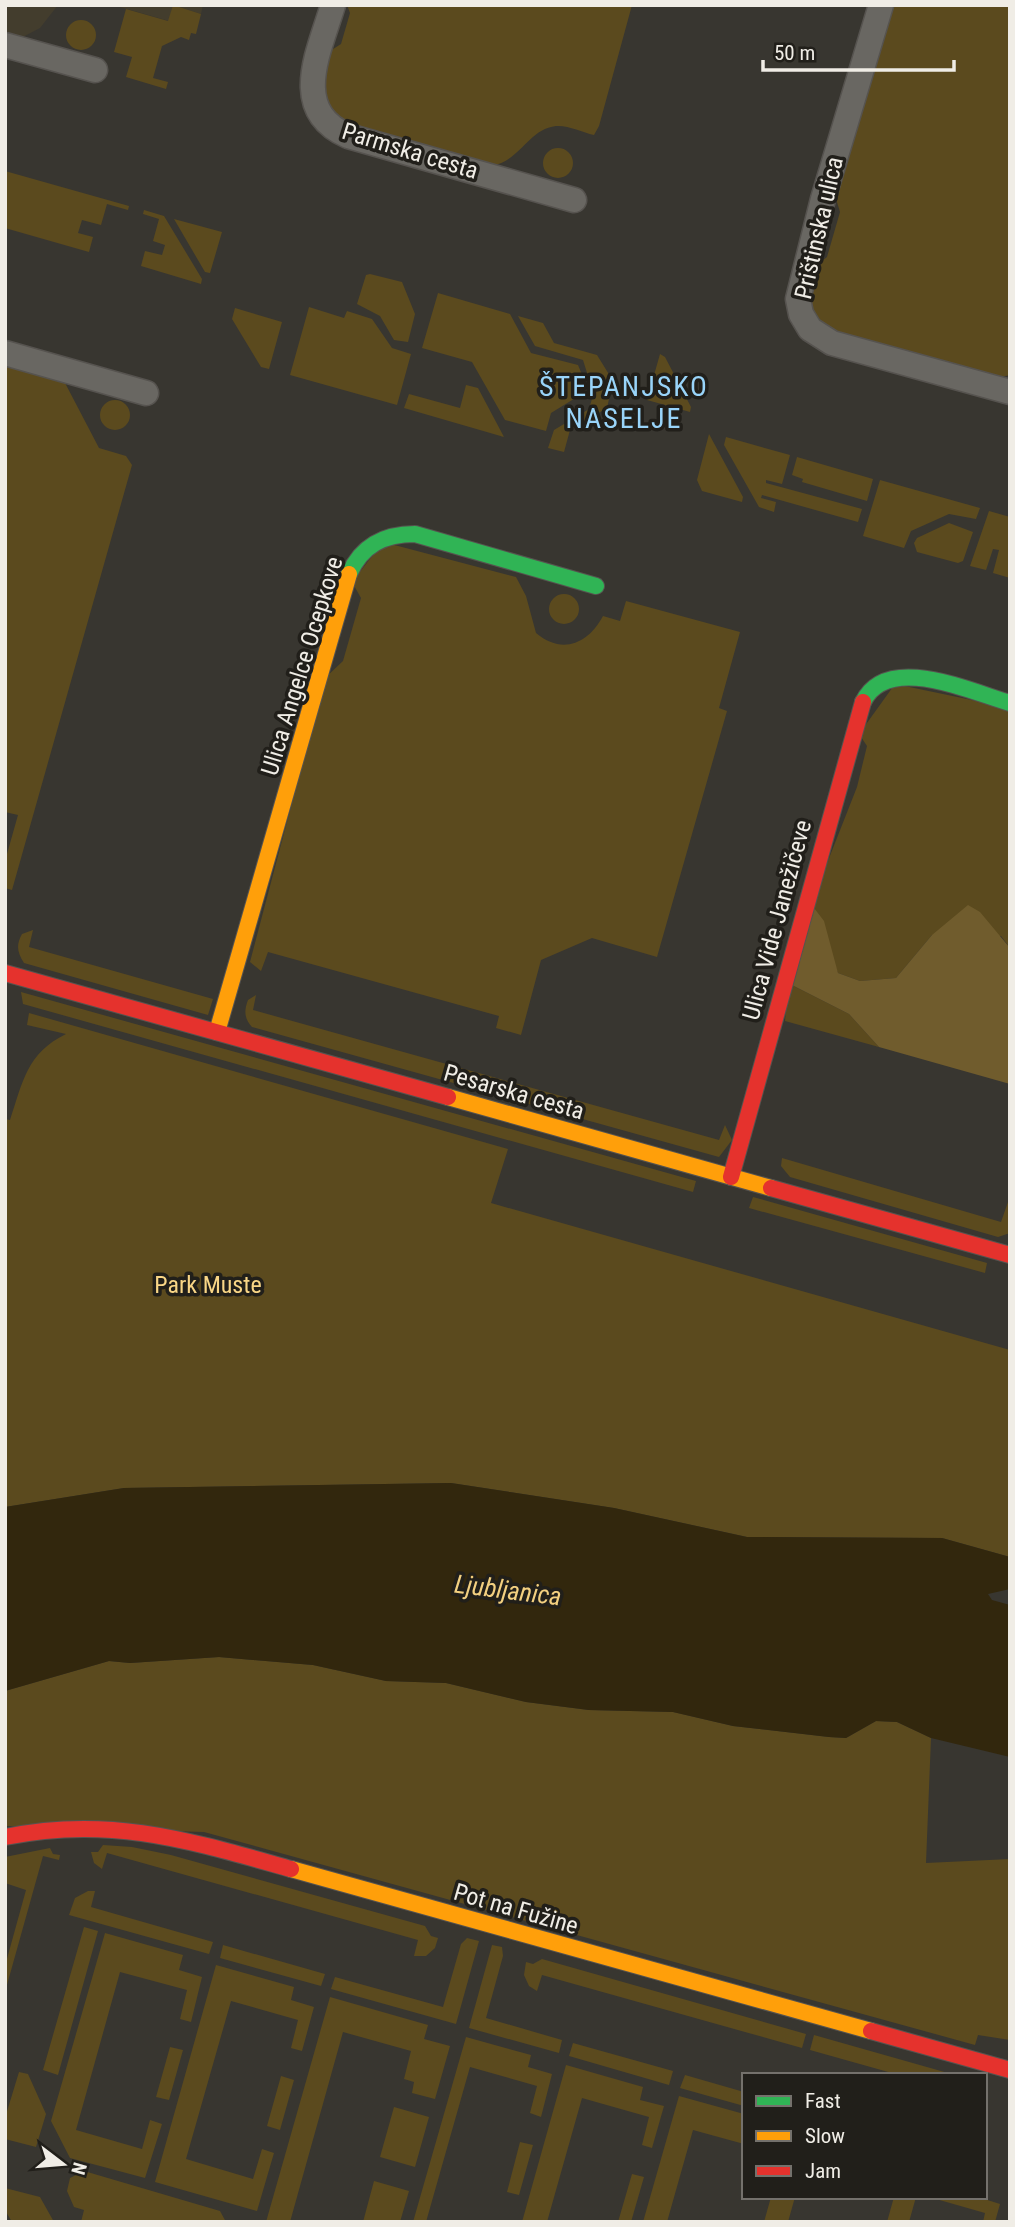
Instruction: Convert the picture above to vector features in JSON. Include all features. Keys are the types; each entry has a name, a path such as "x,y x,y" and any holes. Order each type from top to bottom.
{"street":[{"name":"Parmska cesta","path":"333,5 312,87 315,106 329,126 348,136 574,200"},
{"name":"Prištinska ulica","path":"881,5 823,199 798,299 801,314 816,333 832,342 1010,391"},
{"path":"5,45 95,70"},
{"path":"5,352 146,393"},
{"name":"Ulica Angelce Ocepkove","path":"217,1032 348,577 361,552 375,539 415,534 596,586"},
{"name":"Ulica Vide Janežičeve","path":"731,1177 857,714 868,692 879,681 898,676 920,677 1010,703"},
{"name":"Pesarska cesta","path":"5,973 1010,1255"},
{"name":"Pot na Fužine","path":"5,1837 47,1828 86,1826 128,1828 177,1837 1010,2070"}],"shaded area":[{"path":"5,5 58,5 40,28 19,39 5,38"},
{"path":"113,5 173,5 169,21"},
{"path":"173,5 203,5 201,14"},
{"path":"811,904 824,921 838,973 860,981 896,978 932,935 968,905 980,912 1010,948 1010,1084 879,1047 849,1014 788,983"}],"green space":[{"path":"173,5 201,14 196,34 191,33 189,40 181,37 162,46 153,78 168,82 166,89 126,77 132,57 114,52 126,9 168,21"},
{"path":"347,5 632,5 599,126 594,135 565,127 546,128 510,158 491,166 348,129 324,105 322,56 341,44 350,13"},
{"path":"885,5 1010,5 1010,375 992,379 834,335 812,313 806,290 813,268 827,257 840,212 834,192"},
{"path":"81,20 92,24 96,35 92,46 81,50 70,46 66,35 70,24"},
{"path":"558,148 569,152 573,163 569,174 558,178 547,174 543,163 547,152"},
{"path":"5,171 129,206 128,210 107,204 101,225 82,220 78,233 93,237 89,252 5,228"},
{"path":"144,210 164,216 202,279 201,284 141,266 145,251 162,255 165,245 153,241 159,219 143,214"},
{"path":"174,219 222,232 210,273 205,272"},
{"path":"366,275 402,282 415,314 408,342 394,340 380,316 357,304"},
{"path":"438,293 510,314 531,353 578,365 583,377 577,397 551,413 546,431 505,420 472,362 422,348"},
{"path":"309,307 344,318 347,311 372,319 392,348 411,354 397,405 290,375"},
{"path":"235,308 282,322 269,369 261,367 232,319"},
{"path":"518,316 543,323 554,343 597,355 610,376 609,381 588,376 583,360 535,346"},
{"path":"660,354 665,357 691,407 690,412 647,400"},
{"path":"5,359 64,381 99,448 126,456 132,465 12,890 5,888 5,861 18,815 5,812"},
{"path":"466,385 478,388 504,437 404,408 409,394 460,408"},
{"path":"596,385 611,390 607,408 570,430 564,452 548,448 554,430 589,409"},
{"path":"115,400 126,404 130,415 126,426 115,430 104,426 100,415 104,404"},
{"path":"709,434 743,497 742,502 702,491 697,480"},
{"path":"726,437 790,455 782,484 766,480 766,483 862,509 858,522 762,495 761,498 776,502 774,512 759,507 724,445"},
{"path":"797,457 873,479 867,501 802,482 803,479 792,475"},
{"path":"880,480 980,508 976,519 949,514 911,531 904,548 863,536"},
{"path":"989,511 1010,517 1010,578 993,573 999,550 993,549 986,570 970,566"},
{"path":"949,523 973,532 963,561 958,563 917,552 914,543 917,538"},
{"path":"383,542 516,577 526,596 536,633 555,644 565,645 582,639 590,634 603,616 620,621 626,601 740,632 719,708 727,711 657,957 592,938 541,960 521,1035 496,1028 499,1016 268,952 261,971 250,962 325,678 343,661 361,598 352,582"},
{"path":"564,594 574,599 579,609 574,619 564,624 554,619 549,609 554,599"},
{"path":"895,684 1010,708 1010,948 1001,936 932,935 896,978 860,981 838,973 811,904 857,787 867,746 859,734"},
{"path":"33,930 29,947 213,999 208,1015 24,963 18,945 22,934"},
{"path":"788,983 849,1014 879,1047 785,1021"},
{"path":"21,992 696,1181 693,1192 23,1004"},
{"path":"256,995 253,1010 719,1140 725,1125 732,1140 719,1157 252,1027 246,1017 246,1008 248,1000"},
{"name":"Park Muste","path":"29,1013 508,1149 491,1203 1010,1350 1010,1557 942,1538 747,1537 614,1508 451,1483 124,1488 5,1507 5,1119 10,1120 23,1081 35,1059 66,1034 27,1025"},
{"path":"782,1158 1001,1222 1008,1202 1010,1233 998,1237 790,1177 781,1166"},
{"path":"753,1197 987,1263 985,1273 749,1208"},
{"path":"219,1657 313,1665 386,1681 446,1683 526,1702 589,1710 673,1712 733,1726 829,1737 846,1738 876,1721 897,1722 931,1738 926,1863 1010,1859 1010,2040 978,2035 975,2045 204,1832 5,1826 5,1691 109,1661 130,1663"},
{"path":"103,1845 132,1847 171,1855 425,1926 431,1936 438,1938 435,1948 426,1956 414,1956 418,1940 107,1853 102,1869 94,1863 91,1852 98,1852"},
{"path":"50,1848 53,1854 60,1855 59,1860 43,1856 5,1992 5,1966 26,1890 5,1883 5,1857"},
{"path":"88,1891 95,1891 91,1907 213,1942 209,1954 69,1915 75,1898"},
{"path":"84,1927 98,1931 58,2075 43,2070"},
{"path":"105,1933 183,1955 179,1970 202,1977 191,2022 180,2019 187,1990 120,1972 76,2130 142,2149 150,2120 162,2124 145,2178 70,2158 51,2121"},
{"path":"467,1938 479,1941 456,2024 331,1989 335,1977 443,2007 461,1944"},
{"path":"223,1945 325,1974 321,1986 220,1958"},
{"path":"492,1945 502,1947 503,1956 486,2018 562,2040 559,2053 469,2028"},
{"path":"542,1959 806,2034 802,2048 542,1975 537,1991 529,1986 524,1975 526,1962 533,1964"},
{"path":"216,1965 294,1987 291,2000 314,2007 302,2051 291,2048 298,2020 231,2001 186,2159 253,2179 262,2149 274,2153 257,2211 155,2182"},
{"path":"330,1997 428,2025 424,2039 450,2046 435,2099 412,2093 414,2082 404,2079 411,2051 343,2032 290,2222 266,2222"},
{"path":"814,2035 948,2073 892,2073 810,2050"},
{"path":"466,2037 531,2055 528,2067 552,2074 541,2117 530,2113 537,2086 470,2067 426,2222 413,2222"},
{"path":"573,2043 673,2071 669,2085 569,2056"},
{"path":"170,2047 183,2050 169,2100 156,2097"},
{"path":"566,2065 643,2087 640,2100 664,2106 652,2148 642,2145 649,2117 582,2098 547,2222 522,2222"},
{"path":"19,2072 28,2074 46,2114 36,2147 5,2139 5,2118"},
{"path":"685,2075 742,2091 742,2105 680,2088"},
{"path":"281,2076 294,2080 280,2130 267,2126"},
{"path":"679,2096 742,2113 742,2143 693,2130 667,2222 643,2222"},
{"path":"394,2107 429,2117 415,2167 380,2157"},
{"path":"520,2142 533,2145 519,2195 507,2192"},
{"path":"84,2171 220,2211 226,2222 81,2222 84,2210 74,2207 67,2191 70,2178"},
{"path":"632,2174 644,2177 631,2222 618,2222"},
{"path":"374,2181 409,2191 400,2222 363,2222"},
{"path":"5,2188 40,2197 54,2222 12,2222 5,2210"},
{"path":"770,2199 794,2199 788,2222 764,2222"},
{"path":"893,2199 915,2199 909,2222 887,2222"},
{"path":"936,2199 984,2199 1000,2204 995,2222 983,2222 985,2213"}],"water":[{"name":"Ljubljanica","path":"451,1483 614,1508 747,1537 942,1538 1010,1557 1010,1589 988,1594 992,1600 1010,1605 1010,1757 931,1738 897,1722 876,1721 846,1738 829,1737 733,1726 673,1712 589,1710 526,1702 446,1683 386,1681 313,1665 219,1657 130,1663 109,1661 5,1691 5,1507 124,1488"}],"traffic: fast":[{"path":"349,574 360,556 375,543 393,536 415,534 596,586"},
{"path":"863,702 875,687 891,680 910,677 953,685 1010,703"}],"traffic: slow":[{"path":"217,1032 349,574"},
{"path":"448,1097 771,1188"},
{"path":"291,1869 871,2031"}],"traffic: jam":[{"path":"731,1177 863,702"},
{"path":"5,973 448,1097"},
{"path":"771,1188 1010,1255"},
{"path":"5,1837 43,1831 115,1830 184,1841 291,1869"},
{"path":"871,2031 1010,2070"}],"district":[{"name":"ŠTEPANJSKO NASELJE","path":"624,402"}]}
